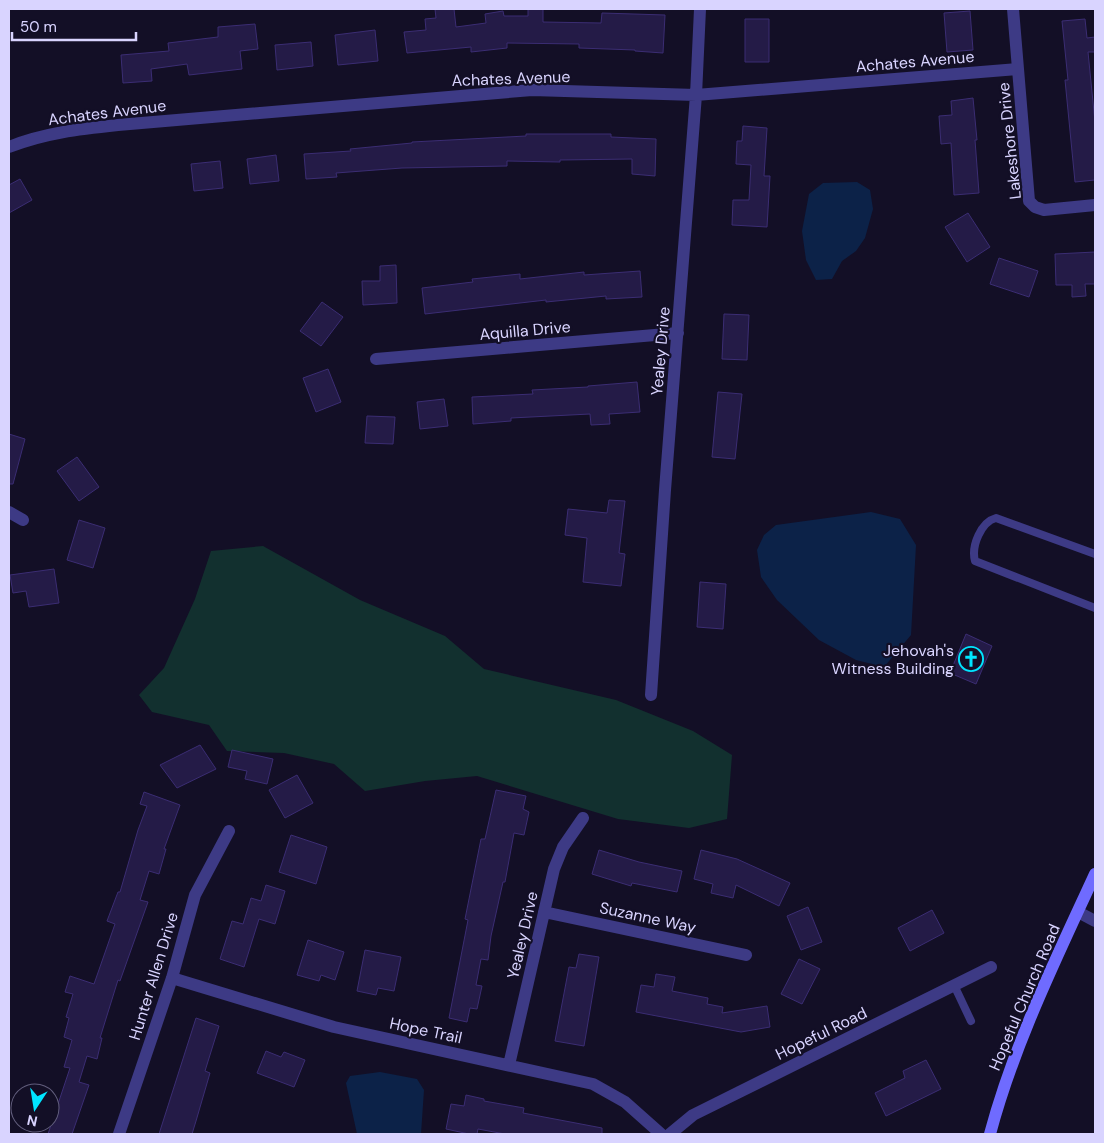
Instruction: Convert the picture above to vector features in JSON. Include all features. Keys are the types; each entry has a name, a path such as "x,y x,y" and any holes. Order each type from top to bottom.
{"main road":[{"name":"Hopeful Church Road","path":"990,1134 1014,1056 1095,874"}],"street":[{"name":"Yealey Drive","path":"651,695 664,500 696,95 700,9"},
{"name":"Lakeshore Drive","path":"1013,9 1029,201 1035,207 1044,210 1095,205"},
{"name":"Achates Avenue","path":"9,147 31,138 68,130 118,124 532,90 696,95 1018,69"},
{"name":"Aquilla Drive","path":"376,359 678,333"},
{"path":"9,512 23,520"},
{"name":"Yealey Drive","path":"509,1065 554,869 563,847 582,818"},
{"name":"Hunter Allen Drive","path":"119,1134 172,978 195,895 229,831"},
{"name":"Suzanne Way","path":"544,912 746,955"},
{"path":"1078,912 1095,921"},
{"name":"Hopeful Road","path":"670,1134 693,1114 991,967"},
{"name":"Hope Trail","path":"172,978 334,1027 593,1084 625,1102 661,1134"}],"lane":[{"path":"1095,554 996,518 986,522 981,529 974,554 975,561 1095,608"},
{"path":"954,985 970,1020"}],"green space":[{"path":"263,546 360,600 445,636 484,669 616,700 693,731 732,755 727,819 689,828 618,819 477,776 425,781 365,791 334,764 284,753 227,751 209,725 152,712 139,695 164,668 195,599 211,551"}],"water":[{"path":"857,182 870,190 873,209 865,238 856,251 842,261 832,279 816,280 806,260 802,231 809,194 823,183"},
{"path":"871,512 900,519 916,545 911,635 884,667 856,660 819,640 777,600 761,577 757,550 764,535 776,525"},
{"path":"380,1072 417,1079 424,1090 421,1134 357,1134 346,1083 350,1076"}],"building":[{"path":"435,9 454,9 456,27 486,23 485,14 503,11 504,16 528,16 528,9 543,9 543,22 601,23 602,13 665,15 663,53 579,48 579,44 507,43 507,48 471,52 471,47 407,53 404,32 426,30 425,19 436,18"},
{"path":"970,11 973,50 947,52 944,13"},
{"path":"745,19 769,19 769,62 745,62"},
{"path":"1085,19 1087,38 1095,37 1095,52 1088,52 1095,122 1095,180 1075,182 1065,80 1068,80 1062,21"},
{"path":"255,24 258,49 240,51 242,69 189,75 187,64 151,69 152,81 123,83 121,55 169,51 168,43 218,37 218,27"},
{"path":"375,30 378,61 338,65 335,35"},
{"path":"311,42 313,66 277,70 275,45"},
{"path":"973,98 979,193 954,195 951,143 941,144 939,116 952,115 951,101"},
{"path":"743,126 767,128 764,176 770,176 767,227 732,225 733,200 749,200 751,165 736,164 737,141 742,141"},
{"path":"526,134 611,134 611,137 656,139 655,176 632,174 632,159 560,160 560,162 507,161 507,166 402,168 336,173 337,177 306,179 304,154 351,151 350,149 412,142 526,136"},
{"path":"276,155 279,181 250,184 247,159"},
{"path":"220,161 223,188 194,191 191,164"},
{"path":"20,179 32,200 9,213 9,185"},
{"path":"968,213 990,247 967,262 945,227"},
{"path":"1095,252 1095,284 1085,284 1086,296 1072,297 1072,285 1056,285 1055,254"},
{"path":"999,258 1038,271 1029,297 990,284"},
{"path":"396,265 397,303 363,305 362,281 380,281 380,266"},
{"path":"640,271 642,297 606,299 606,296 546,302 546,300 425,314 422,288 473,282 472,279 520,274 520,279 584,272 584,275"},
{"path":"322,302 343,317 321,346 300,331"},
{"path":"724,314 749,315 747,360 722,359"},
{"path":"328,369 341,402 316,412 303,378"},
{"path":"637,382 640,412 609,414 610,424 591,425 590,414 511,418 511,421 473,424 472,397 533,394 532,390"},
{"path":"718,392 742,394 735,459 712,457"},
{"path":"444,399 448,426 420,429 417,402"},
{"path":"367,416 395,417 393,444 365,443"},
{"path":"9,434 25,439 13,484 9,484"},
{"path":"77,457 99,487 79,501 57,471"},
{"path":"609,500 625,501 619,553 625,554 621,586 583,582 587,538 565,535 568,509 607,513"},
{"path":"79,520 105,528 93,568 67,560"},
{"path":"54,569 59,603 29,607 26,591 13,593 10,575"},
{"path":"700,582 726,584 723,629 697,627"},
{"name":"Jehovah's Witness Building","path":"966,634 992,646 976,684 950,673"},
{"path":"200,745 216,769 177,788 160,765"},
{"path":"232,750 273,759 267,784 245,779 247,771 228,767"},
{"path":"297,775 313,803 285,818 269,790"},
{"path":"496,790 526,796 523,809 529,812 524,835 514,833 505,882 503,882 491,936 488,960 481,959 476,985 482,986 477,1009 470,1008 467,1022 449,1018 468,920 465,919 481,839 485,839"},
{"path":"144,792 180,805 164,849 166,849 159,874 149,871 140,900 148,902 120,981 118,980 100,1038 102,1038 97,1059 87,1056 79,1082 89,1085 72,1134 48,1134 60,1133 60,1098 70,1068 64,1067 72,1040 64,1037 69,1018 66,1017 73,994 65,992 70,976 94,984 115,924 107,921 118,892 120,892 147,806 140,804"},
{"path":"291,835 327,847 316,884 279,872"},
{"path":"599,850 639,862 682,871 677,892 632,883 631,886 592,874"},
{"path":"701,850 737,859 790,883 779,906 736,885 733,898 711,893 713,884 694,879"},
{"path":"266,885 285,891 275,924 259,919 244,967 220,959 232,921 243,924 251,898 261,901"},
{"path":"808,907 822,942 801,950 787,916"},
{"path":"932,910 944,933 910,951 898,928"},
{"path":"308,940 344,952 335,980 321,975 319,981 297,975"},
{"path":"365,950 401,957 394,991 378,988 376,995 357,991"},
{"path":"579,954 599,957 584,1046 555,1041 569,967 576,968"},
{"path":"799,959 820,969 802,1004 781,994"},
{"path":"656,974 675,977 672,991 708,998 707,1004 723,1007 722,1013 767,1006 770,1027 741,1032 636,1012 641,985 654,987"},
{"path":"196,1018 219,1026 205,1071 210,1073 192,1134 159,1134"},
{"path":"266,1051 281,1057 284,1052 305,1060 294,1087 257,1073"},
{"path":"926,1060 941,1089 886,1116 875,1093 905,1078 903,1071"},
{"path":"466,1095 484,1099 484,1101 524,1108 523,1113 602,1128 602,1134 505,1134 478,1129 477,1134 469,1134 446,1129 451,1104 464,1106"}],"place":[{"name":"Jehovah's Witness Building","path":"971,659"}]}
